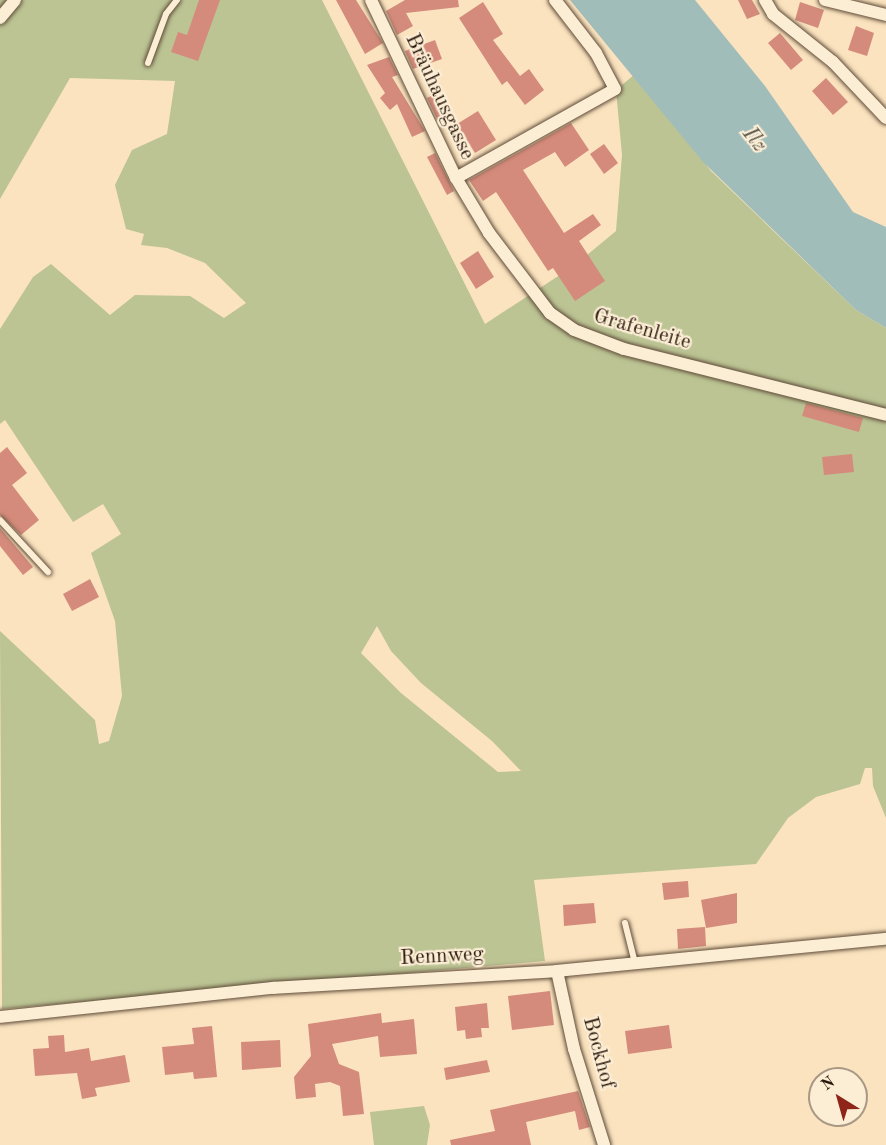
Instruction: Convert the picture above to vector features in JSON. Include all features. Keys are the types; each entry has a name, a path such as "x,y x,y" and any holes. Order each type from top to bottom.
{"street":[{"path":"0,18 15,0"},
{"name":"Bräuhausgasse","path":"371,0 456,178"},
{"path":"456,178 615,89 596,53 555,0"},
{"path":"765,0 773,14 833,62 886,118"},
{"path":"833,1 886,15"},
{"name":"Grafenleite","path":"456,178 489,233 550,313 574,330 624,348 886,416"},
{"name":"Rennweg","path":"0,1017 340,982 557,971 886,939"},
{"name":"Bockhof","path":"557,971 574,1048 604,1145"}],"lane":[{"path":"148,63 166,14 177,0"},
{"path":"0,520 48,572"},
{"path":"625,923 635,963"}],"green space":[{"path":"0,0 322,0 485,324 575,265 616,231 622,155 616,90 635,74 711,171 856,310 886,328 886,818 873,786 872,768 865,768 860,784 816,797 788,818 756,864 534,880 545,961 2,1009 0,631 95,720 99,744 109,741 122,696 115,621 91,553 121,534 103,504 73,522 5,420 0,424 0,329 33,277 51,264 110,315 135,295 190,296 224,318 246,303 205,263 167,248 141,245 144,234 126,229 115,185 132,150 167,134 175,81 70,78 0,199","holes":["377,626 391,651 421,683 492,741 521,771 498,772 401,693 361,653"]},
{"path":"424,1106 430,1125 427,1145 374,1145 370,1112"}],"water":[{"name":"Ilz","path":"570,0 695,0 765,86 853,212 886,227 886,328 856,310 703,162"}],"building":[{"path":"199,0 220,0 198,61 171,52 178,32 187,35"},
{"path":"336,0 356,0 383,43 365,54"},
{"path":"405,0 458,0 459,7 406,13 413,26 397,35 386,11"},
{"path":"738,0 752,0 760,14 747,19"},
{"path":"483,2 503,34 493,40 520,76 529,69 544,90 525,105 507,81 502,85 459,18"},
{"path":"800,2 824,10 818,28 795,20"},
{"path":"856,26 874,33 867,56 848,50"},
{"path":"780,33 803,60 791,70 768,43"},
{"path":"435,40 442,59 413,69 405,51"},
{"path":"389,57 398,75 392,77 425,131 412,137 397,104 390,110 380,98 385,93 367,65"},
{"path":"826,78 848,102 833,115 812,91"},
{"path":"435,94 446,120 439,123 427,98"},
{"path":"478,111 496,140 475,153 457,124"},
{"path":"571,123 589,150 565,167 555,152 523,170 564,233 593,214 601,225 579,241 605,281 575,301 553,268 548,271 496,192 483,201 469,180"},
{"path":"604,144 618,163 604,174 590,154"},
{"path":"435,153 454,191 447,195 427,157"},
{"path":"478,251 494,277 476,289 460,263"},
{"path":"806,403 863,418 859,432 802,416"},
{"path":"7,447 27,473 12,485 39,520 21,535 0,515 0,453"},
{"path":"852,454 854,472 824,475 822,457"},
{"path":"0,528 33,567 23,575 0,546"},
{"path":"90,579 99,597 72,611 63,594"},
{"path":"688,881 689,897 664,900 662,883"},
{"path":"737,893 737,923 706,928 701,900"},
{"path":"594,903 596,923 564,926 563,905"},
{"path":"705,927 706,946 678,949 677,929"},
{"path":"550,991 554,1025 512,1030 508,996"},
{"path":"487,1003 489,1028 481,1028 482,1037 466,1039 465,1030 457,1031 455,1007"},
{"path":"381,1013 382,1023 414,1019 417,1054 380,1057 378,1036 332,1044 339,1064 359,1072 364,1114 343,1116 340,1086 330,1082 315,1084 316,1097 296,1099 294,1077 311,1056 308,1024"},
{"path":"669,1025 672,1048 628,1054 625,1031"},
{"path":"212,1026 217,1077 194,1079 193,1072 165,1075 162,1047 194,1044 192,1028"},
{"path":"64,1035 65,1052 89,1048 91,1061 125,1055 130,1082 95,1088 97,1096 82,1099 77,1073 35,1076 33,1049 49,1048 48,1036"},
{"path":"280,1040 281,1067 242,1070 241,1042"},
{"path":"487,1060 490,1072 446,1080 444,1068"},
{"path":"578,1091 590,1127 579,1130 575,1111 526,1122 531,1145 451,1145 450,1140 495,1131 490,1110"}]}
